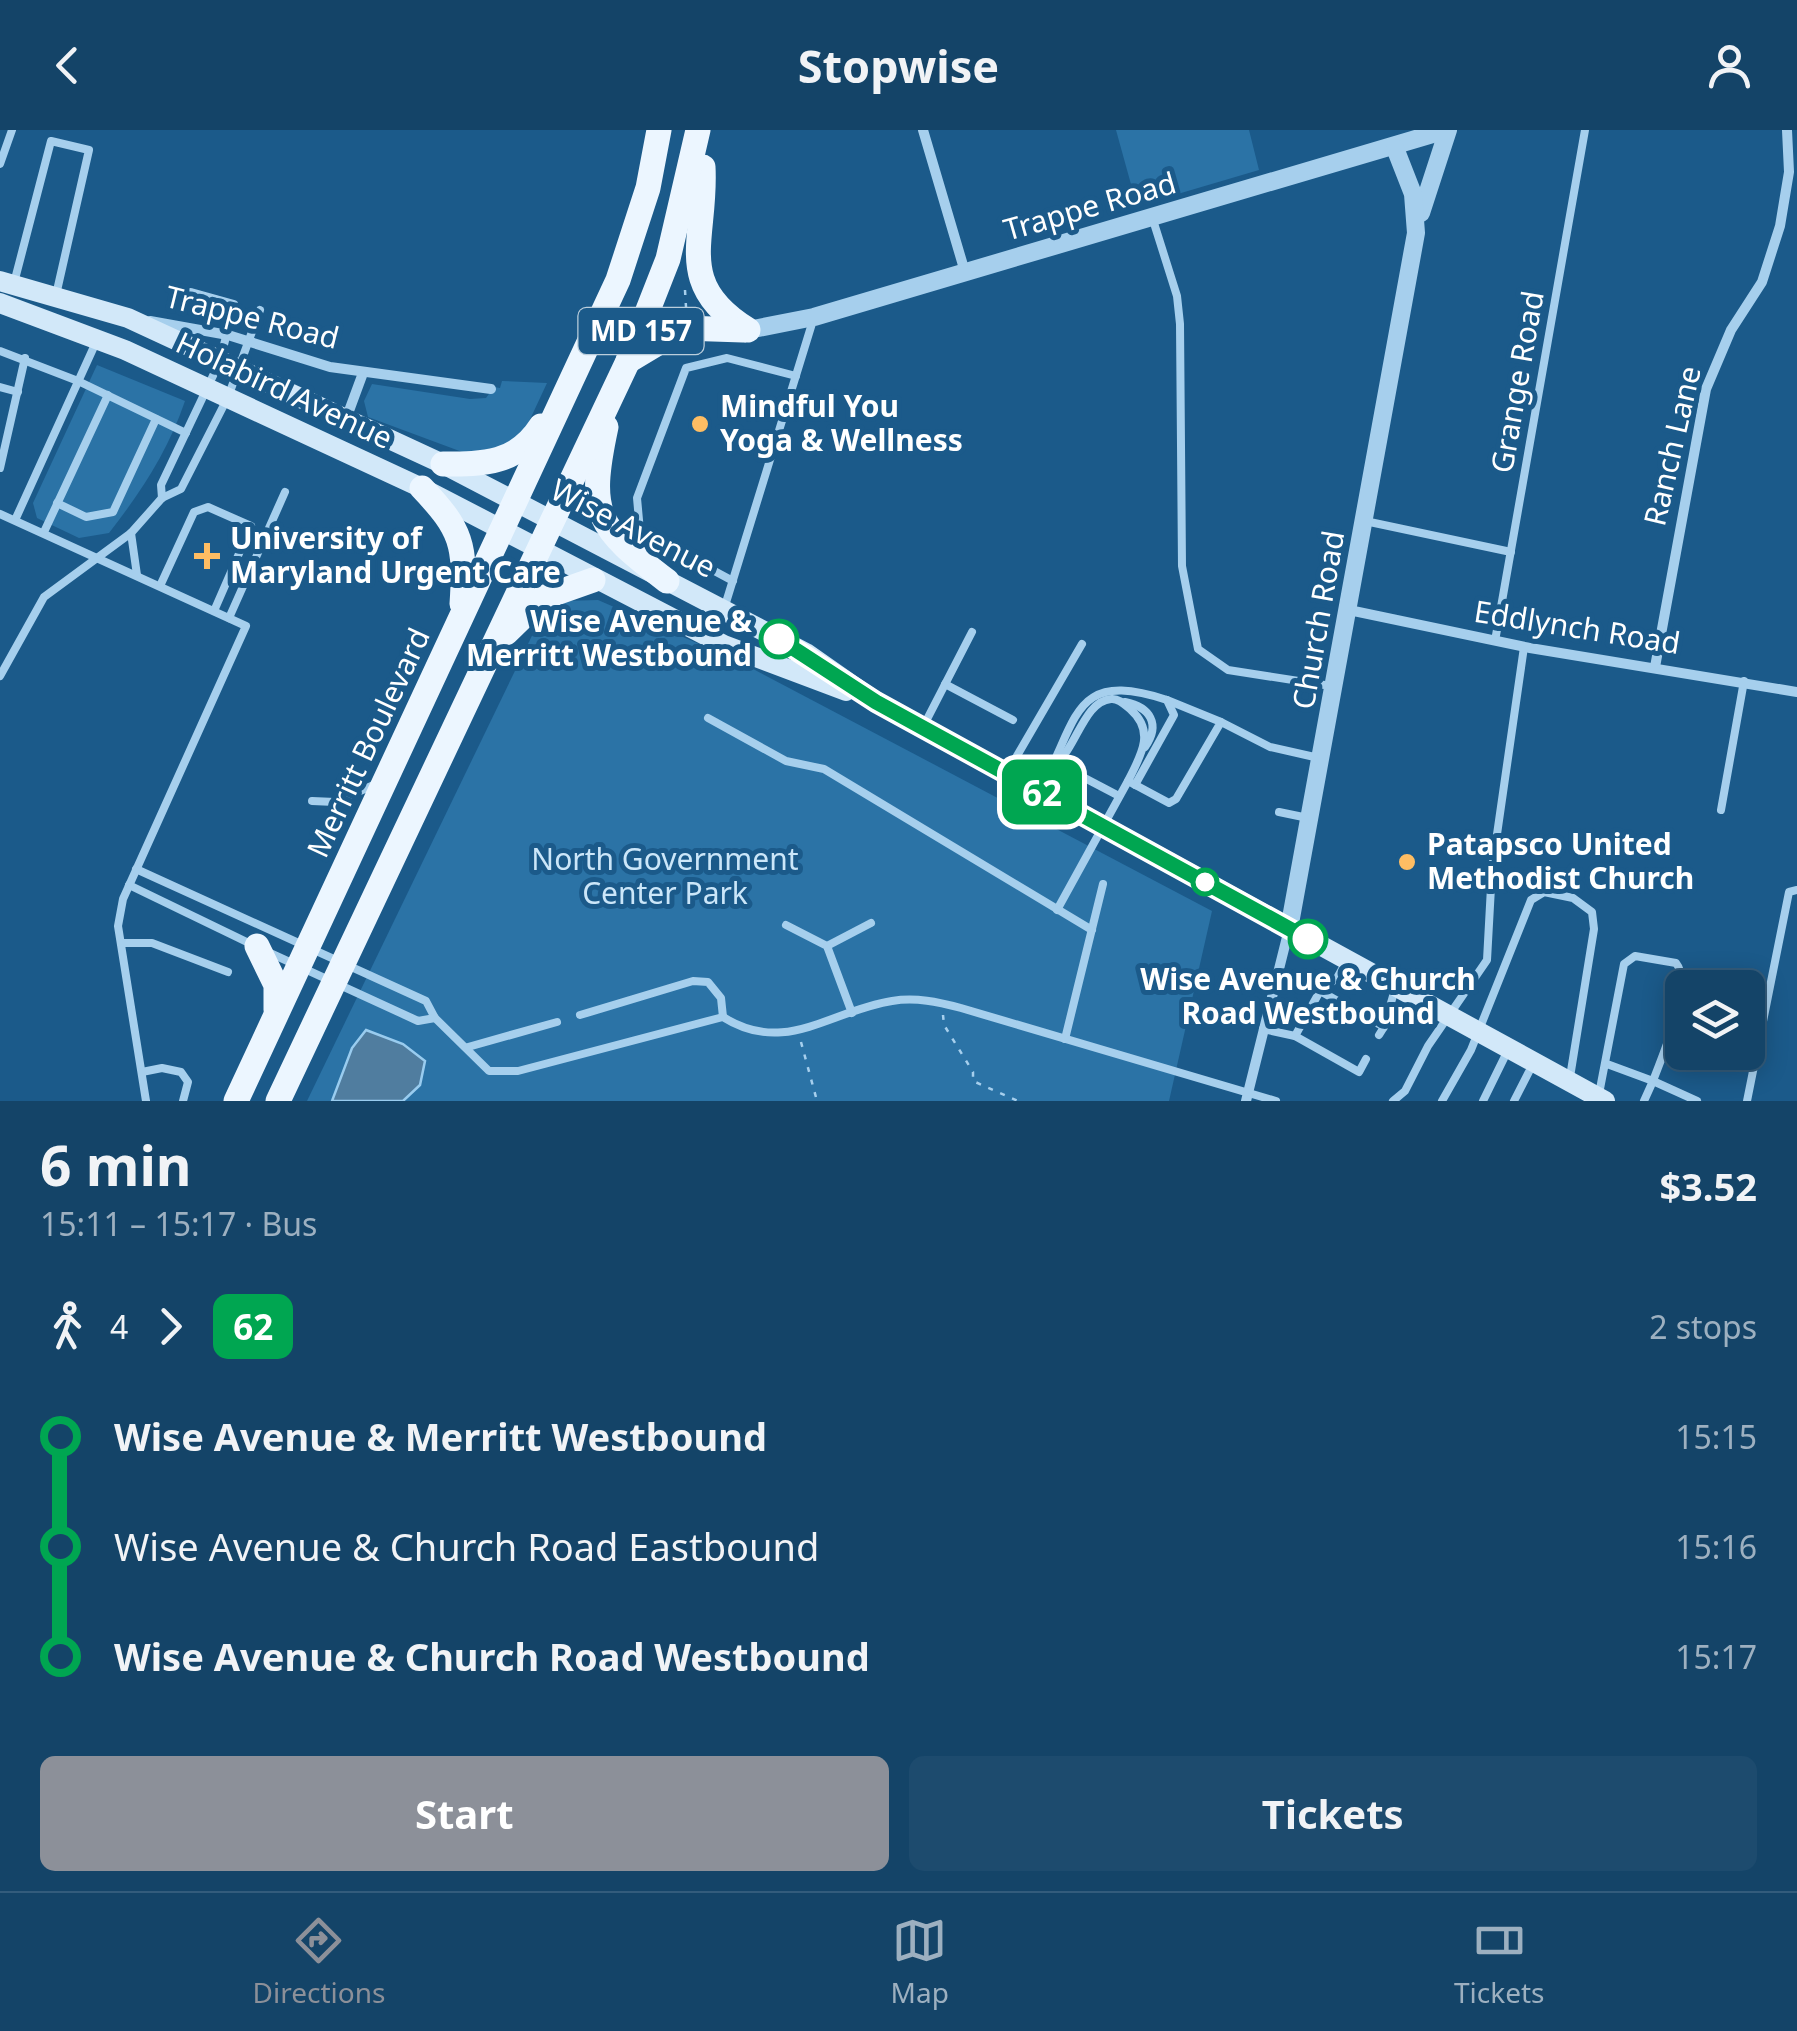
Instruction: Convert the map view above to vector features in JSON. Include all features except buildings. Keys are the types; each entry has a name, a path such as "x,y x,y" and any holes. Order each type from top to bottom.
{"main road":[{"name":"Merritt Boulevard","path":"236,1101 503,532 630,249 660,130"},
{"path":"699,130 704,173 696,254 700,278 713,304 739,338"},
{"name":"MD 157","path":"278,1101 628,361 668,259 699,130"},
{"name":"Holabird Avenue","path":"7,282 128,318 443,464 516,502"},
{"name":"Holabird Avenue","path":"0,302 98,338 228,397 422,488 536,549"},
{"path":"628,361 683,328 739,338"},
{"path":"443,464 484,464 519,452 530,443 578,368"},
{"path":"614,390 595,478 598,504 618,543 667,581"},
{"path":"422,488 450,517 463,544 461,622"},
{"name":"Wise Avenue","path":"516,502 806,653 876,702 1587,1094"},
{"name":"Wise Avenue","path":"536,549 724,645 876,702"},
{"path":"490,651 542,598 593,580"},
{"path":"256,946 276,985 276,1010"}],"street":[{"path":"923,130 965,272"},
{"path":"1385,130 1395,148"},
{"name":"Trappe Road","path":"739,338 1447,130"},
{"path":"1416,233 1447,130"},
{"name":"Ranch Lane","path":"1654,666 1706,389 1731,330 1762,282 1780,226 1789,172 1786,130"},
{"name":"Church Road","path":"1247,1096 1312,819 1416,233 1413,194 1395,148"},
{"name":"Trappe Road","path":"128,318 228,335 364,373 491,389"},
{"name":"Trappe Road","path":"346,419 364,373"},
{"name":"Eddlynch Road","path":"1349,610 1524,647 1797,692"}],"lane":[{"path":"0,164 12,130"},
{"name":"Grange Road","path":"1495,641 1584,130"},
{"path":"7,282 51,141 89,150 56,294"},
{"path":"1152,218 1177,296 1180,324 1182,566 1198,649 1228,670 1336,686"},
{"path":"0,676 44,597 131,533 162,498 181,489 228,397 228,335 234,304 192,292"},
{"path":"162,498 162,486 207,388 250,342 260,310"},
{"path":"723,610 814,317"},
{"path":"16,518 98,338"},
{"path":"727,358 739,338"},
{"path":"0,352 25,358 78,381 186,433"},
{"path":"0,468 25,358"},
{"path":"733,581 640,532 637,498 686,368 727,358 796,376"},
{"path":"0,387 18,392"},
{"path":"44,532 108,395"},
{"path":"57,503 94,518 113,512 156,419"},
{"path":"229,618 285,492"},
{"path":"160,586 194,512 208,507 251,526 214,611"},
{"path":"0,514 246,626 129,885 118,926 146,1101"},
{"path":"1365,521 1511,552"},
{"path":"131,533 137,575"},
{"path":"923,727 972,632"},
{"path":"1007,773 1082,644"},
{"path":"1393,1101 1405,1091 1486,960 1492,869 1524,647"},
{"path":"1721,810 1744,682"},
{"path":"945,684 1013,720"},
{"path":"1039,791 1088,698 1104,689 1122,689 1167,700 1270,746 1322,758"},
{"path":"1056,763 1066,756 1095,705 1110,698 1120,700 1136,714 1146,733 1131,783"},
{"path":"1057,910 1120,796 1172,724 1174,715 1167,700"},
{"path":"708,718 786,761 824,769 1092,930"},
{"path":"1131,783 1169,803 1176,799 1221,722"},
{"path":"1056,763 1120,796"},
{"path":"312,800 335,802 389,778"},
{"path":"1278,812 1312,819"},
{"path":"136,869 340,972 426,1000 435,1018 489,1071 518,1071 722,1017 747,1032 798,1031 903,999 946,1004 1247,1096 1276,1101"},
{"path":"1065,1039 1104,884"},
{"path":"129,885 256,946 303,955 340,972 418,1021 435,1018"},
{"path":"1747,1101 1777,936 1789,892 1797,890"},
{"path":"1442,1101 1470,1050 1531,900 1544,892 1572,898 1592,912 1587,1094"},
{"path":"827,946 871,923"},
{"path":"786,925 827,946 852,1013"},
{"path":"121,943 152,942 228,972"},
{"path":"1587,1094 1607,1064 1624,964 1635,956 1676,963 1682,969 1673,1028 1644,1101"},
{"path":"1295,1036 1320,991 1337,978 1347,960"},
{"path":"580,1015 693,981 708,982 722,998 722,1017"},
{"path":"1320,991 1381,1031 1396,987"},
{"path":"468,1047 557,1022"},
{"path":"1264,1028 1295,1036 1359,1072 1366,1058"},
{"path":"1321,1051 1328,1038"},
{"path":"1483,1101 1509,1048"},
{"path":"1343,1064 1351,1050"},
{"path":"1514,1101 1534,1062"},
{"path":"1607,1064 1697,1101"},
{"path":"142,1072 162,1068 181,1072 188,1082 184,1101"}],"path":[{"path":"688,318 684,291 692,286"},
{"path":"946,1004 944,1024 974,1072 973,1081 1018,1101"},
{"path":"798,1031 817,1101"}],"green space":[{"path":"1116,130 1249,130 1259,170 1137,206"},
{"path":"97,365 185,401 153,470 109,533 79,538 37,518 33,503"},
{"path":"502,381 547,383 520,441 473,456 368,417 364,401 372,384 470,399 486,398 494,387 500,388"},
{"name":"North Government Center Park","path":"598,600 736,660 1212,911 1169,1101 307,1101 543,613 564,601"}],"shaded area":[{"path":"366,1030 403,1044 425,1061 420,1085 403,1101 332,1101 352,1048"}],"bus line":[{"name":"62","path":"779,639 876,702 1308,939"}],"place":[{"name":"Mindful You Yoga & Wellness","path":"700,424"},
{"name":"University of Maryland Urgent Care","path":"207,556"},
{"name":"Wise Avenue & Merritt Westbound","path":"779,639"},
{"name":"Patapsco United Methodist Church","path":"1407,862"},
{"name":"Wise Avenue & Church Road Westbound","path":"1308,939"}]}
